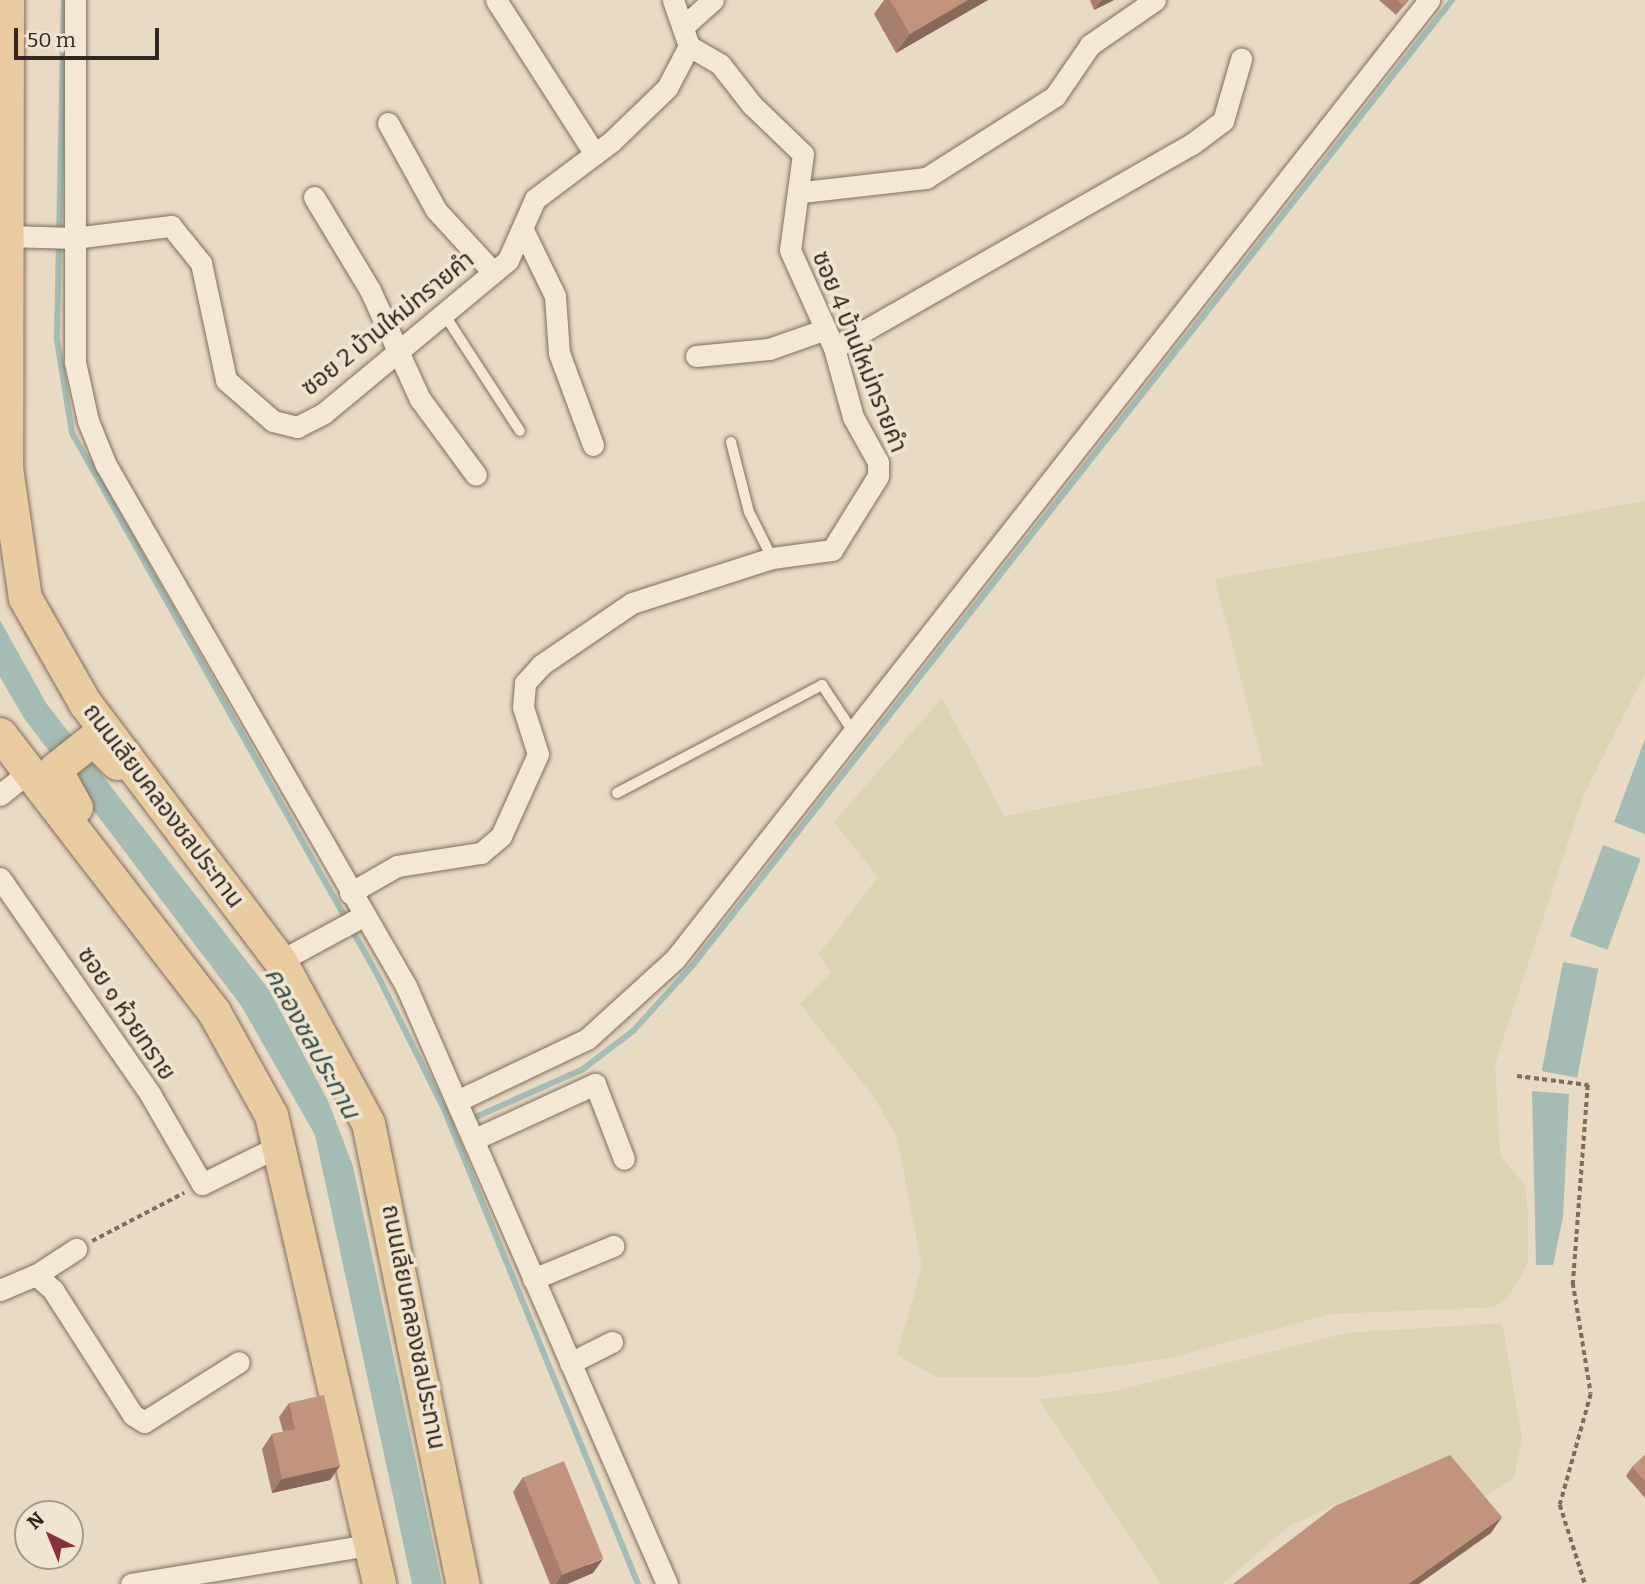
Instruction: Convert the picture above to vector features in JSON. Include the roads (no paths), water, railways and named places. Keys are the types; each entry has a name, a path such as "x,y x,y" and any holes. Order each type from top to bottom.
{"main road":[{"name":"ถนนเลียบคลองชลประทาน","path":"7,0 24,237 6,468 25,598 85,703 280,961 342,1069 375,1146 463,1584"},
{"path":"25,598 28,637 85,734 101,742 214,877"},
{"path":"0,709 42,767 142,920 214,1012 281,1145 379,1584"},
{"path":"0,734 42,767"},
{"path":"42,767 85,734"}],"street":[{"path":"75,0 69,238 75,362 106,465 350,893 357,920 406,986 474,1132 533,1279 667,1584"},
{"path":"496,0 595,154"},
{"path":"673,0 686,36"},
{"path":"686,36 713,0"},
{"path":"803,192 926,178 1055,96 1090,45 1155,0"},
{"path":"458,1100 587,1039 634,1002 854,733 1429,0"},
{"name":"ซอย 2 บ้านใหม่ทรายคำ","path":"24,237 69,238 156,225 185,238 214,300 226,380 273,421 297,427 324,413 393,351 493,272 519,247 535,200 595,154 667,88 686,36"},
{"name":"ซอย 4 บ้านใหม่ทรายคำ","path":"350,893 397,866 481,853 501,836 538,754 523,707 526,683 541,665 632,603 772,558 832,550 878,476 878,462 853,417 830,339 790,250 806,166 797,143 752,105 720,64 686,36"},
{"path":"696,356 768,349 830,339 1192,144 1223,121 1241,59"},
{"path":"388,123 436,210 493,272"},
{"path":"314,197 370,290 393,351 476,475"},
{"path":"523,230 555,296 559,353 593,445"},
{"path":"0,795 42,767"},
{"name":"ซอย ๑ ห้วยทราย","path":"0,878 149,1094 202,1184 281,1145"},
{"path":"280,961 357,920"},
{"path":"474,1132 595,1084 624,1158"},
{"path":"533,1279 613,1246"},
{"path":"0,1290 36,1275 76,1249"},
{"path":"36,1275 53,1290 132,1415 144,1422 239,1362"},
{"path":"570,1363 612,1342"},
{"path":"131,1584 370,1545"}],"lane":[{"path":"442,311 520,431"},
{"path":"731,442 748,512 772,558"},
{"path":"617,793 822,685 854,733"}],"waterway":[{"path":"64,0 57,340 72,433 377,974 444,1109 638,1584"},
{"path":"467,1121 583,1069 633,1031 693,965 1452,0"}],"water label":[{"name":"คลองชลประทาน","path":"312,1043"}]}
